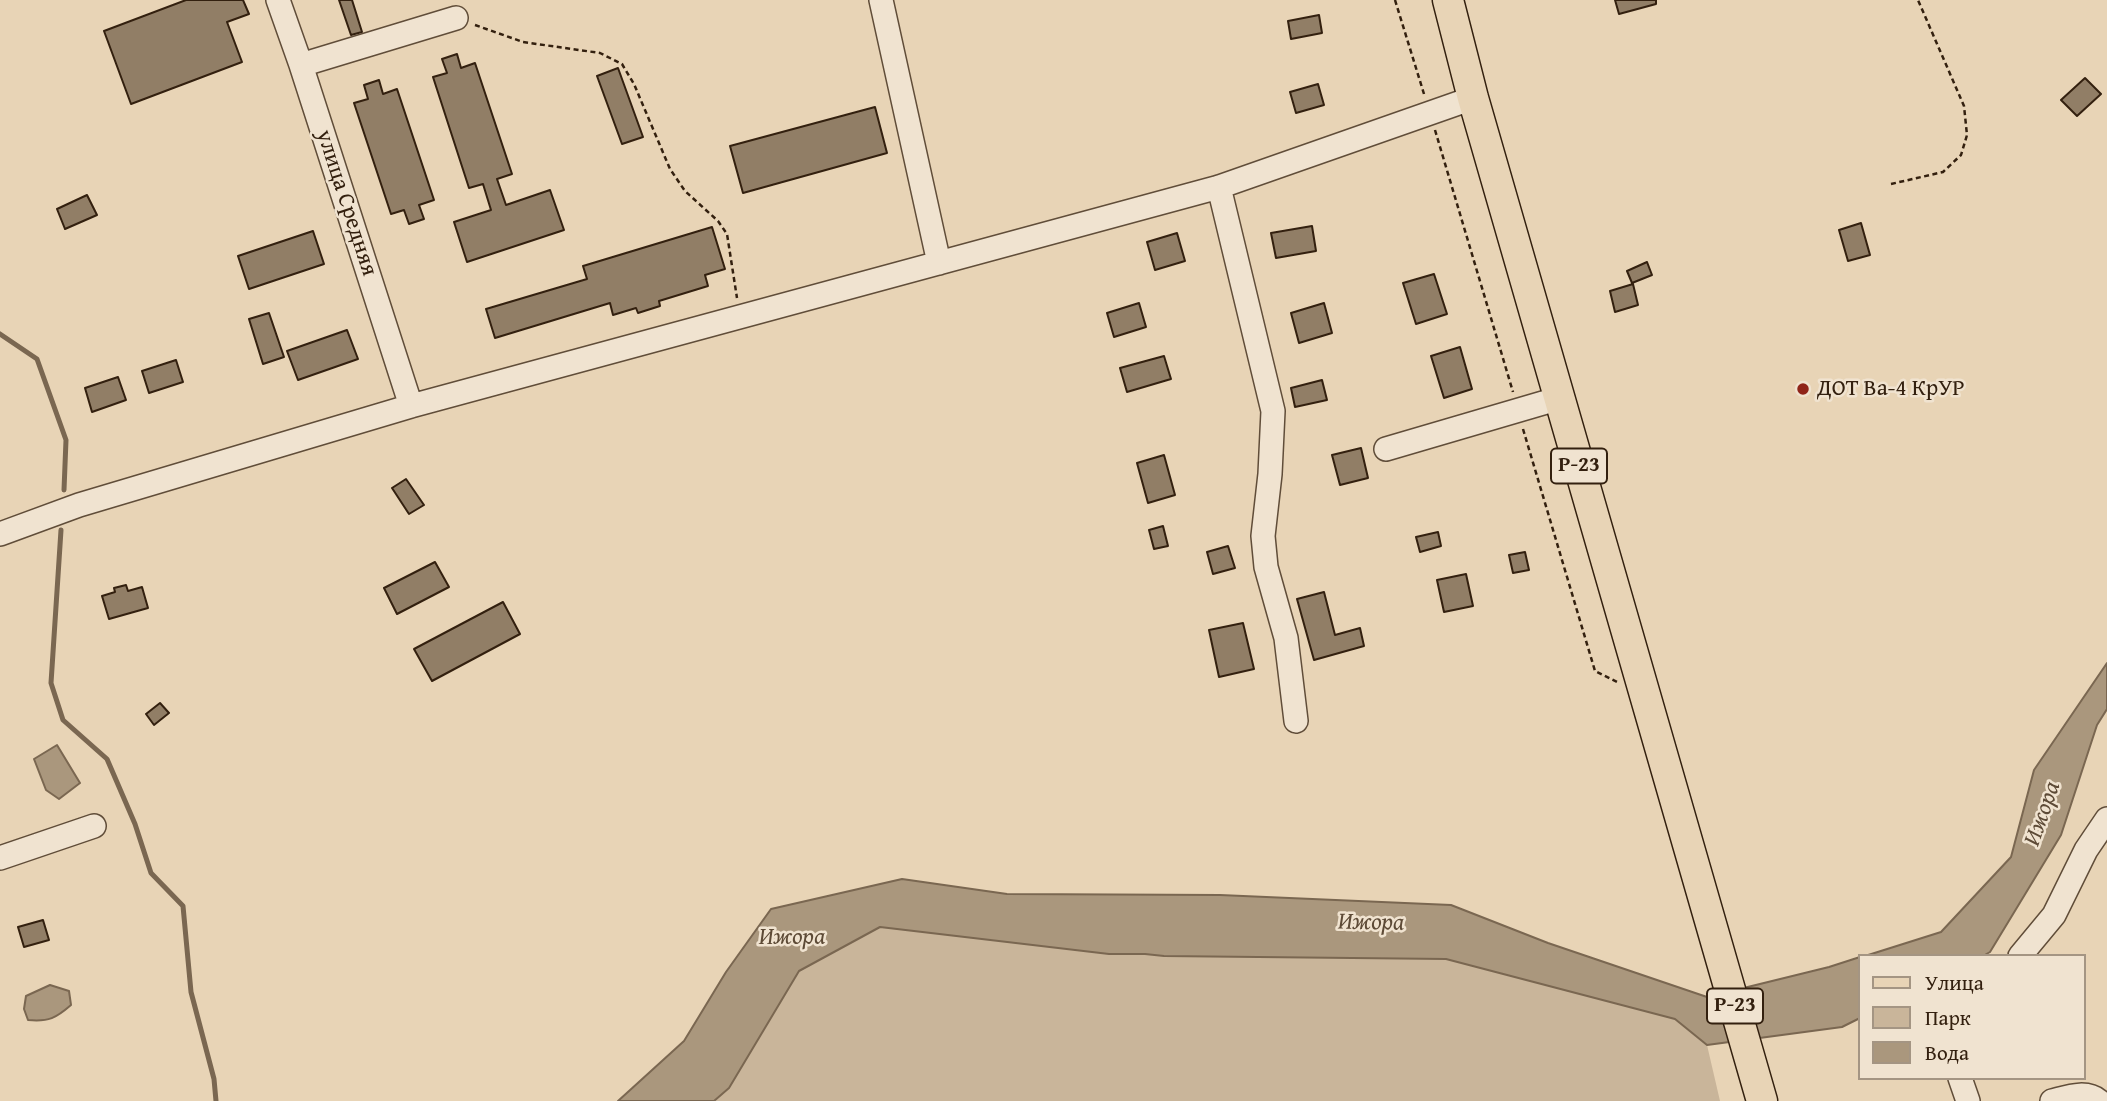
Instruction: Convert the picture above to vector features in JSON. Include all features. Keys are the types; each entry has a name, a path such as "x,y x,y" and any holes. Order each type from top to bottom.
{"main road":[{"name":"Р-23","path":"1448,0 1473,99 1759,1091"}],"street":[{"name":"улица Средняя","path":"278,0 302,65 411,406"},
{"path":"881,0 939,263"},
{"path":"302,65 456,18"},
{"path":"0,534 79,505 411,406 1219,187 1473,99"},
{"path":"1219,187 1273,411 1263,536 1266,567 1286,638 1296,721"},
{"path":"1386,449 1560,398"},
{"path":"2022,954 2054,915 2086,850 2107,819"},
{"path":"0,858 94,826"},
{"path":"1960,1080 1968,1101"},
{"path":"2052,1101 2075,1095 2094,1097 2099,1101"}],"path":[{"path":"1395,0 1431,115"},
{"path":"1891,184 1943,172 1961,155 1967,135 1964,106 1918,0"},
{"path":"456,18 523,42 600,52 621,64 634,84 670,169 685,191 718,221 727,234 740,317"}],"green space":[{"path":"880,927 1109,954 1446,959 1675,1019 1707,1045 1720,1101 714,1101 729,1088 799,971"}],"water":[{"name":"Ижора","path":"2107,663 2107,709 2097,725 2061,835 1990,952 1871,954 1941,932 2011,857 2034,770"},
{"path":"57,745 80,783 59,799 46,790 34,759"},
{"name":"Ижора","path":"902,879 1007,894 1220,895 1451,905 1548,943 1707,997 1858,958 1858,1019 1842,1027 1707,1045 1675,1019 1446,959 1109,954 880,927 799,971 729,1088 714,1101 618,1101 684,1041 726,972 771,909"},
{"path":"50,985 69,991 71,1005 52,1018 28,1020 24,1009 26,996"}],"building":[{"path":"186,0 243,0 249,14 227,22 242,62 131,104 104,31"},
{"path":"339,0 352,0 362,32 351,35"},
{"path":"1615,0 1656,0 1656,4 1619,14"},
{"path":"1319,15 1322,33 1291,39 1288,21"},
{"path":"457,54 461,68 475,63 512,174 497,179 506,205 550,190 564,230 467,262 454,222 491,210 483,184 469,188 433,77 447,73 442,59"},
{"path":"618,68 643,137 622,144 597,76"},
{"path":"2085,78 2101,94 2077,116 2061,100"},
{"path":"379,80 383,94 397,89 434,200 419,205 424,219 409,224 404,210 391,214 354,103 368,99 364,85"},
{"path":"1318,84 1324,105 1296,113 1290,92"},
{"path":"875,107 887,153 743,193 730,146"},
{"path":"87,195 97,215 65,229 57,209"},
{"path":"1861,223 1870,255 1848,261 1839,230"},
{"path":"1312,226 1316,251 1276,258 1271,233"},
{"path":"712,227 725,269 705,275 708,286 659,301 660,306 638,313 636,308 613,315 610,303 495,338 486,309 587,279 583,266"},
{"path":"313,231 324,264 249,289 238,256"},
{"path":"1177,233 1185,261 1155,270 1147,242"},
{"path":"1647,262 1652,275 1632,283 1627,271"},
{"path":"1434,274 1447,314 1416,324 1403,283"},
{"path":"1633,284 1638,305 1615,312 1610,291"},
{"path":"1139,303 1146,327 1114,337 1107,313"},
{"path":"1324,303 1332,333 1299,343 1291,313"},
{"path":"269,313 284,357 263,364 249,319"},
{"path":"347,330 358,359 298,380 287,351"},
{"path":"1460,347 1472,389 1444,398 1431,356"},
{"path":"1164,356 1171,379 1127,392 1120,368"},
{"path":"176,360 183,382 149,393 142,371"},
{"path":"118,377 126,400 92,412 85,388"},
{"path":"1322,380 1327,400 1295,407 1291,388"},
{"path":"1361,448 1368,478 1340,485 1332,455"},
{"path":"1164,455 1175,495 1148,503 1137,463"},
{"path":"406,479 424,505 409,514 392,488"},
{"path":"1163,526 1168,546 1154,549 1149,530"},
{"path":"1438,532 1441,546 1420,552 1416,537"},
{"path":"1228,546 1235,568 1213,574 1207,552"},
{"path":"1525,552 1529,570 1513,573 1509,555"},
{"path":"435,562 449,587 397,614 384,588"},
{"path":"1466,574 1473,606 1444,612 1437,580"},
{"path":"126,585 128,591 142,587 148,608 109,619 102,596 115,592 114,588"},
{"path":"1324,592 1335,635 1360,628 1364,646 1314,660 1297,599"},
{"path":"503,602 520,634 432,681 414,649"},
{"path":"1243,623 1254,669 1219,677 1209,630"},
{"path":"160,703 169,713 154,725 146,714"},
{"path":"43,920 49,940 24,947 18,927"}],"waterway":[{"path":"0,334 37,359 66,440 64,490"},
{"path":"61,530 51,683 63,720 107,759 135,824 151,873 183,906 191,992 214,1079 216,1101"}],"place":[{"name":"ДОТ Ва-4 КрУР","path":"1803,389"}]}
